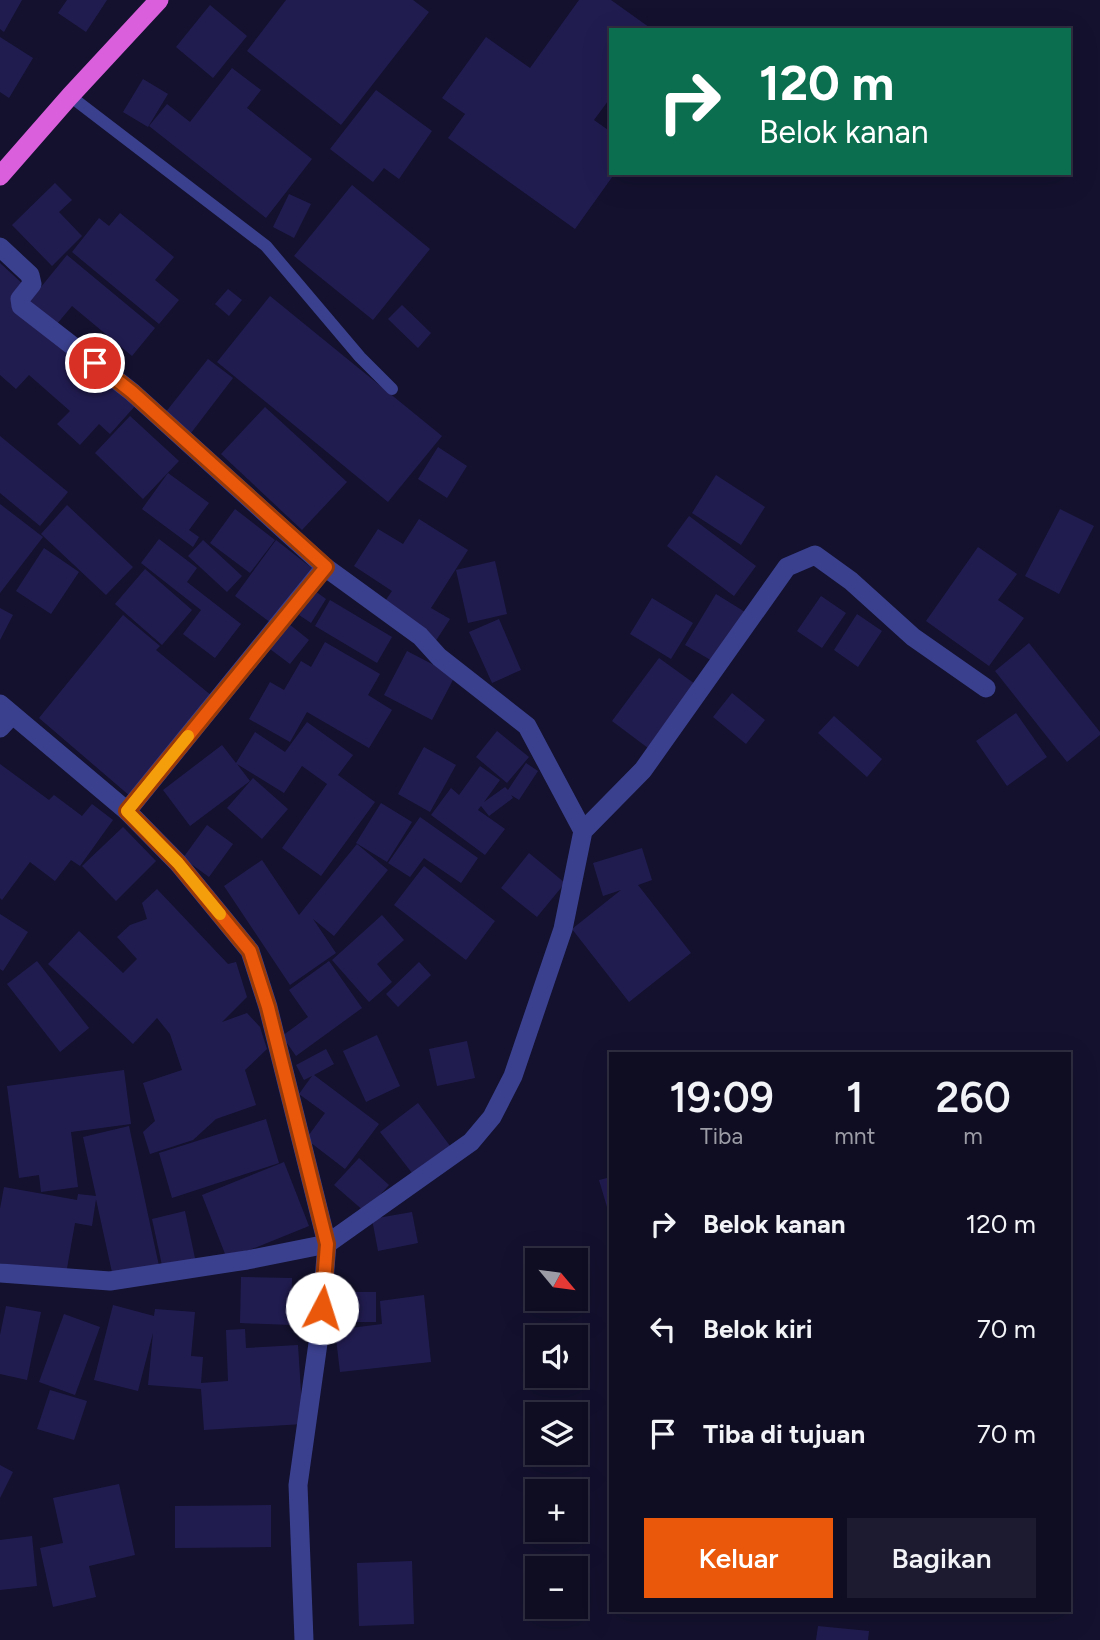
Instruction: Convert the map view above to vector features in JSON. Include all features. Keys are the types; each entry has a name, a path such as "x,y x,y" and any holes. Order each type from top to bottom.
{"highway":[{"path":"0,176 159,0"}],"street":[{"path":"0,247 30,275 32,284 20,299 21,306 132,392 326,567 420,636 439,657 527,726 583,831"},
{"path":"0,1273 110,1280 234,1262 327,1244 471,1142 492,1117 513,1076 564,929 583,831 643,769 787,567 815,555 851,581 913,637 986,688"},
{"path":"127,811 326,567"},
{"path":"4,716 127,811 178,863 250,951 268,1007 327,1244 320,1329 298,1485 304,1640"}],"lane":[{"path":"70,96 266,246 360,357 392,389"}],"building":[{"path":"0,0 22,0 4,32 0,29"},
{"path":"67,0 107,0 86,32 58,13"},
{"path":"286,0 413,0 429,12 341,125 247,51"},
{"path":"579,0 611,0 650,28 609,28 609,100 594,120 609,131 609,175 614,175 575,229 448,138 465,114 442,98 486,37 530,68"},
{"path":"210,5 247,36 213,78 176,47"},
{"path":"0,37 33,58 9,98 0,92"},
{"path":"232,68 261,90 247,108 312,159 266,218 149,126 167,104 190,122"},
{"path":"143,79 168,94 148,127 123,112"},
{"path":"376,90 432,131 399,179 384,168 373,182 330,149"},
{"path":"55,183 72,200 59,212 82,236 52,266 12,225"},
{"path":"352,185 430,249 373,320 294,256"},
{"path":"289,194 311,204 294,238 273,227"},
{"path":"120,213 174,257 155,280 179,300 159,324 72,252 99,218 109,226"},
{"path":"67,255 155,328 132,356 72,306 56,325 28,303"},
{"path":"0,263 25,286 11,303 96,378 99,375 135,406 110,434 99,424 80,445 57,424 70,411 29,375 16,389 0,375"},
{"path":"228,289 242,300 229,316 215,304"},
{"path":"270,296 442,436 388,502 217,362"},
{"path":"402,305 431,333 418,348 388,319"},
{"path":"208,359 233,378 191,433 165,413"},
{"path":"265,407 347,482 302,530 221,454"},
{"path":"130,416 179,461 143,499 95,453"},
{"path":"0,436 68,492 40,526 0,493"},
{"path":"438,447 467,466 447,498 418,479"},
{"path":"168,473 209,503 189,530 199,537 193,547 142,509"},
{"path":"716,475 765,507 741,545 692,513"},
{"path":"0,504 43,537 0,593"},
{"path":"67,505 133,567 106,595 41,534"},
{"path":"235,509 275,540 250,573 210,543"},
{"path":"1060,509 1094,526 1059,594 1025,576"},
{"path":"689,516 756,566 734,596 667,546"},
{"path":"419,519 468,550 431,608 450,619 435,642 383,604 392,591 354,566 378,529 403,544"},
{"path":"159,539 197,568 187,582 241,624 215,658 183,634 201,610 141,563"},
{"path":"203,540 242,576 227,592 188,556"},
{"path":"276,540 313,569 271,623 235,596"},
{"path":"978,547 1017,574 998,600 1024,618 989,666 926,621"},
{"path":"44,548 79,572 51,614 16,591"},
{"path":"495,561 507,614 468,623 456,570"},
{"path":"145,569 192,610 162,645 115,604"},
{"path":"315,591 326,599 311,623 299,615"},
{"path":"716,594 745,612 714,662 685,645"},
{"path":"821,596 846,613 822,648 797,631"},
{"path":"652,598 693,623 671,659 630,634"},
{"path":"330,600 392,637 377,663 315,626"},
{"path":"0,608 13,615 0,640"},
{"path":"857,614 882,631 858,667 834,650"},
{"path":"123,615 160,646 156,650 212,696 130,796 39,718"},
{"path":"499,619 521,670 492,683 469,632"},
{"path":"289,624 309,640 290,664 270,649"},
{"path":"325,642 380,674 368,695 392,710 369,748 307,712 290,742 249,719 270,682 284,690 301,661 311,667"},
{"path":"1029,643 1100,732 1100,735 1067,762 995,671"},
{"path":"407,651 455,676 432,720 384,695"},
{"path":"659,658 695,684 648,748 612,721"},
{"path":"732,693 765,720 746,744 713,717"},
{"path":"1016,713 1047,757 1007,786 976,741"},
{"path":"834,716 882,759 867,777 818,733"},
{"path":"307,722 353,755 338,775 375,802 321,876 282,848 327,784 302,766 284,793 237,764 250,781 190,826 163,790 222,745 236,763 255,732 285,752"},
{"path":"497,731 529,757 507,783 476,757"},
{"path":"424,747 456,765 430,812 398,794"},
{"path":"526,763 538,771 519,800 511,795 513,798 489,816 481,806 478,810 505,829 485,855 431,815 451,788 459,795 480,766 500,780 484,802 505,787 508,790"},
{"path":"0,764 49,800 54,795 82,816 92,804 113,820 80,866 71,860 55,881 30,862 2,900 0,898"},
{"path":"253,778 288,809 262,839 227,808"},
{"path":"381,803 412,822 387,862 356,843"},
{"path":"420,817 478,858 461,883 424,858 410,877 388,863"},
{"path":"207,825 233,844 209,877 183,858"},
{"path":"123,827 156,861 116,901 82,866"},
{"path":"357,844 388,870 334,936 313,919 336,953 290,985 224,886 262,860 299,915"},
{"path":"642,848 652,880 638,885 691,953 629,1002 572,929 621,890 603,896 593,863"},
{"path":"529,853 565,883 537,917 501,888"},
{"path":"424,866 495,921 466,960 394,905"},
{"path":"157,889 228,964 236,962 247,997 222,1022 247,1013 260,1027 267,1049 245,1070 256,1105 216,1119 193,1140 150,1154 143,1132 155,1121 143,1083 182,1070 170,1034 157,1018 133,1044 48,964 79,931 123,973 137,959 117,937 130,925 147,919 142,903"},
{"path":"0,914 28,932 3,971 0,969"},
{"path":"382,915 404,940 377,964 392,982 369,1002 332,960"},
{"path":"37,961 89,1028 60,1052 7,984"},
{"path":"329,961 362,1008 296,1056 282,1036 308,1017 289,990"},
{"path":"419,962 431,975 398,1007 386,994"},
{"path":"377,1035 400,1086 366,1102 343,1051"},
{"path":"467,1041 475,1078 437,1086 429,1049"},
{"path":"326,1049 334,1064 314,1075 379,1124 345,1169 306,1139 325,1113 299,1094 312,1076 304,1080 296,1065"},
{"path":"124,1070 131,1124 71,1132 78,1187 41,1192 39,1175 19,1178 7,1086"},
{"path":"418,1103 453,1150 416,1178 380,1132"},
{"path":"266,1119 279,1163 172,1198 159,1153"},
{"path":"129,1126 159,1266 113,1277 96,1199 92,1226 75,1223 66,1274 0,1263 0,1209 4,1187 77,1200 78,1194 96,1196 83,1137"},
{"path":"359,1158 389,1185 365,1212 334,1185"},
{"path":"284,1162 309,1226 227,1259 202,1195"},
{"path":"609,1178 609,1206 607,1207 599,1180"},
{"path":"185,1211 196,1263 163,1270 152,1219"},
{"path":"412,1212 418,1243 378,1251 372,1219"},
{"path":"241,1277 292,1278 291,1325 240,1323"},
{"path":"348,1292 376,1292 376,1322 348,1322"},
{"path":"424,1295 431,1362 340,1372 335,1330 382,1324 380,1301"},
{"path":"113,1305 154,1316 155,1309 195,1312 191,1356 203,1357 201,1383 228,1381 226,1330 245,1329 246,1348 298,1345 303,1424 204,1430 201,1389 148,1385 153,1333 138,1391 94,1380"},
{"path":"6,1306 41,1312 27,1380 0,1374 0,1335"},
{"path":"64,1314 100,1327 75,1395 39,1382"},
{"path":"50,1390 87,1401 74,1440 37,1429"},
{"path":"0,1465 13,1472 0,1498"},
{"path":"119,1484 135,1555 89,1566 96,1597 53,1607 40,1548 63,1543 53,1498"},
{"path":"271,1505 271,1547 175,1548 175,1506"},
{"path":"32,1536 37,1586 0,1590 0,1540"},
{"path":"412,1561 414,1624 359,1626 357,1563"},
{"path":"818,1626 869,1631 868,1640 816,1640"}],"slow traffic":[{"path":"188,736 127,811 178,863 220,914"}],"route":[{"path":"95,363 132,392 326,567 127,811 178,863 250,951 268,1007 327,1244 322,1308"}]}
